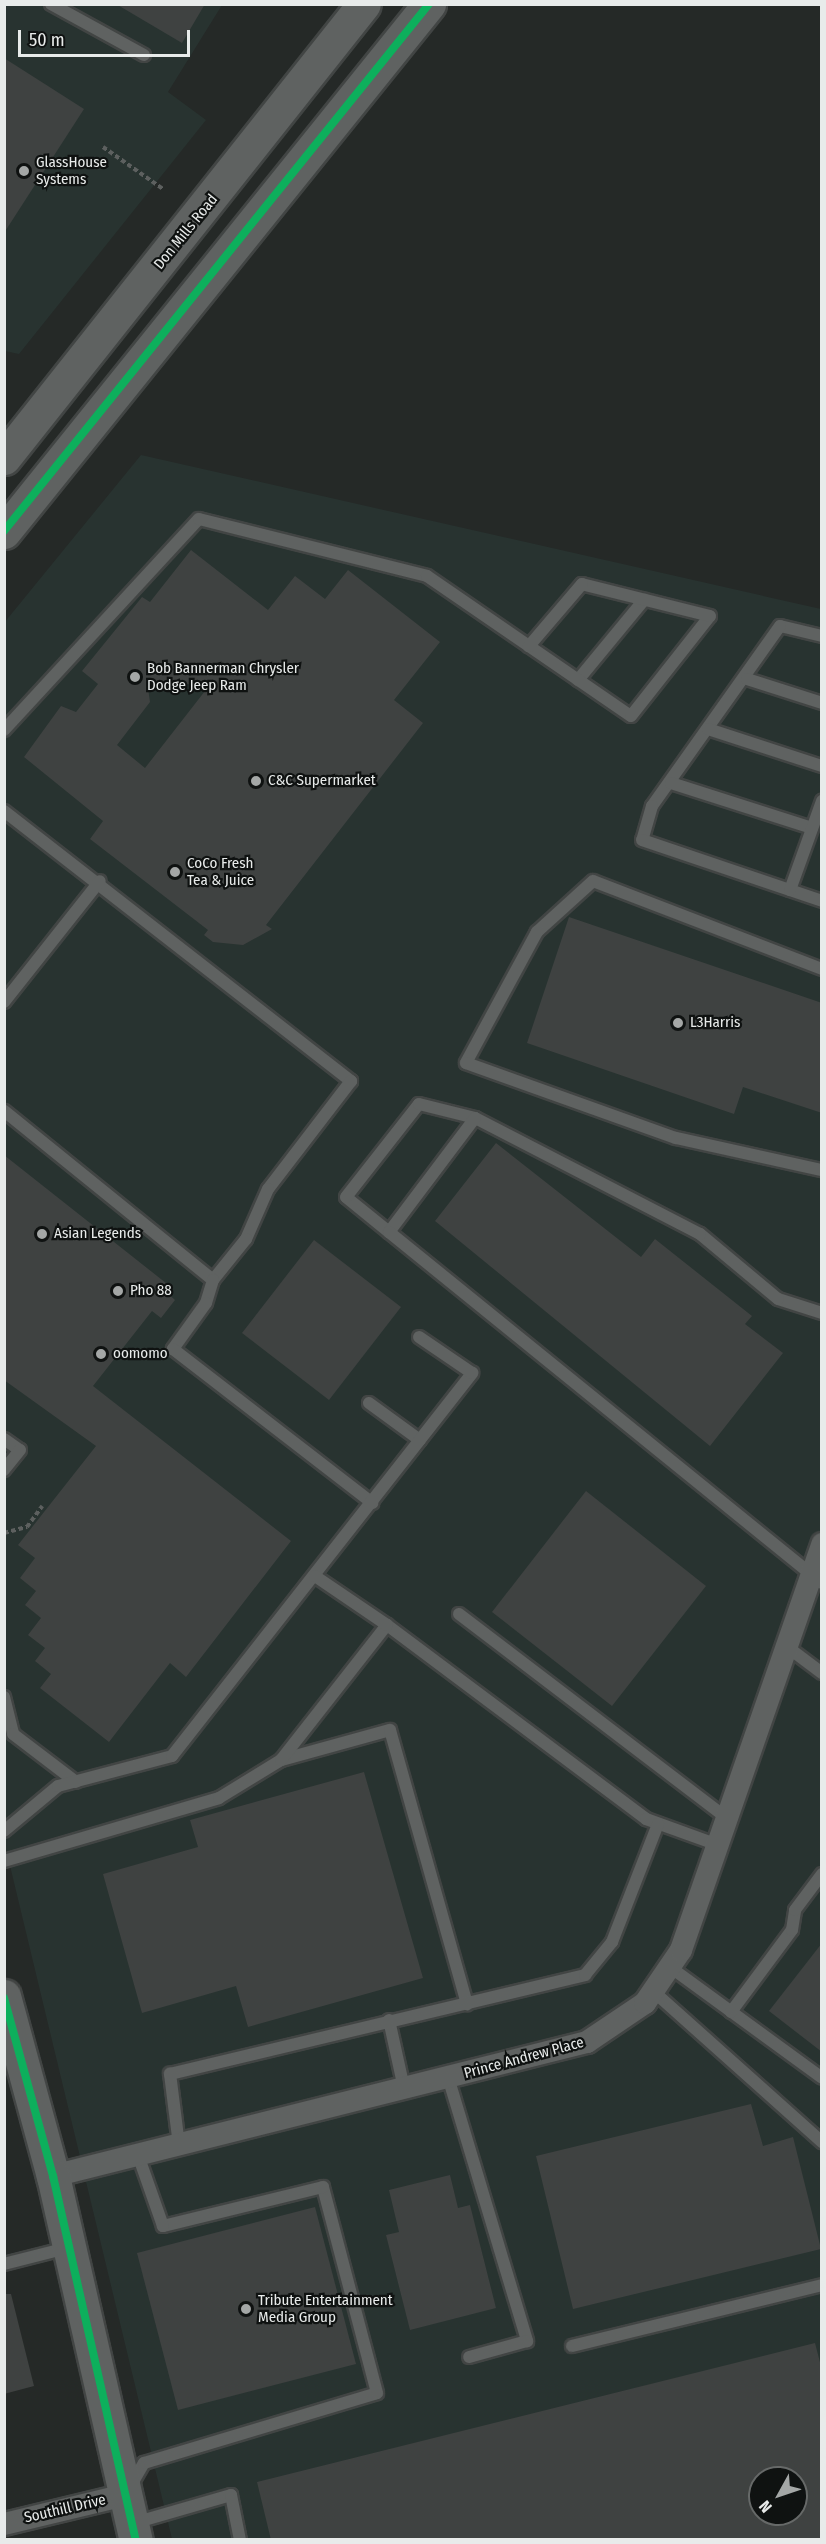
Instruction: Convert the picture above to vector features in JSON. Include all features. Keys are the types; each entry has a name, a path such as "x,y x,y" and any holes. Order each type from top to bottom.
{"main road":[{"name":"Don Mills Road","path":"4,458 364,4"},
{"path":"4,532 429,4"},
{"path":"4,1996 53,2176 67,2248 131,2519"}],"street":[{"name":"Prince Andrew Place","path":"53,2176 587,2042 653,1991 681,1950 786,1646 817,1577 822,1544"},
{"name":"Southill Drive","path":"4,2524 131,2519"}],"lane":[{"path":"51,4 144,55"},
{"path":"4,730 199,519 428,576 578,680 631,716 710,616 582,584 529,646"},
{"path":"578,680 644,600"},
{"path":"822,636 780,626 747,679 652,806 642,840 822,901"},
{"path":"747,679 822,703"},
{"path":"708,729 822,766"},
{"path":"671,783 812,828"},
{"path":"790,891 822,801"},
{"path":"4,811 100,881 351,1081 268,1189 246,1239 213,1280 206,1303 174,1349 372,1503"},
{"path":"4,1002 100,881"},
{"path":"822,969 593,881 537,932 466,1063 676,1138 822,1170"},
{"path":"817,1577 345,1197 420,1104 475,1118 700,1234 778,1299 822,1313"},
{"path":"4,1111 213,1280"},
{"path":"389,1232 475,1118"},
{"path":"4,1831 58,1786 172,1756 472,1373 419,1336"},
{"path":"369,1403 420,1440"},
{"path":"4,1439 20,1450 4,1470"},
{"path":"315,1576 387,1625 658,1824 718,1845"},
{"path":"459,1614 728,1818"},
{"path":"280,1760 387,1625"},
{"path":"786,1646 822,1673"},
{"path":"4,1697 13,1734 76,1782"},
{"path":"4,1861 219,1798 280,1760 390,1730 467,2004"},
{"path":"179,2145 170,2074 585,1975 612,1942 658,1824"},
{"path":"731,2012 792,1930 795,1910 822,1874"},
{"path":"670,1967 822,2078"},
{"path":"653,1991 822,2142"},
{"path":"389,2020 405,2088"},
{"path":"448,2077 527,2341 469,2357"},
{"path":"138,2155 163,2226 323,2187 378,2393 144,2463 131,2519 231,2495 240,2540"},
{"path":"4,2264 67,2248"},
{"path":"572,2346 822,2285"}],"path":[{"path":"103,147 163,189"},
{"path":"4,1533 27,1527 42,1506"}],"shaded area":[{"path":"5,5 222,5 168,92 206,120 19,354 5,351"},
{"path":"141,455 821,609 821,2539 172,2539 5,1845 4,623"}],"building":[{"path":"116,4 205,4 182,43"},
{"name":"GlassHouse Systems","path":"4,58 84,109 4,233"},
{"name":"C&C Supermarket","path":"191,550 268,610 295,576 325,599 348,570 440,642 394,700 423,723 266,925 272,929 243,945 213,942 204,935 208,930 90,839 103,821 24,757 61,706 76,712 98,684 82,671 142,597 150,602","holes":["212,682 145,768 117,745 150,702 148,688"]},
{"name":"L3Harris","path":"569,917 822,1003 822,1113 743,1087 734,1114 527,1043"},
{"path":"496,1143 641,1257 655,1239 752,1316 745,1324 783,1353 710,1446 435,1221"},
{"path":"4,1155 171,1287 166,1292 175,1300 161,1318 152,1311 93,1386 291,1541 186,1677 170,1663 109,1742 40,1688 51,1674 35,1661 45,1648 28,1635 41,1618 25,1605 36,1591 20,1578 35,1558 18,1545 96,1446 4,1380"},
{"path":"314,1240 401,1307 329,1400 242,1333"},
{"path":"586,1491 706,1586 612,1706 492,1612"},
{"path":"364,1772 423,1978 248,2027 236,1986 142,2013 103,1874 198,1847 190,1820"},
{"path":"822,1943 822,2052 769,2011"},
{"path":"751,2104 763,2146 793,2137 821,2249 573,2309 536,2156"},
{"path":"450,2175 458,2208 470,2205 496,2308 410,2330 386,2235 399,2232 389,2190"},
{"name":"Tribute Entertainment Media Group","path":"315,2207 356,2364 178,2410 137,2253"},
{"path":"4,2294 11,2294 34,2386 4,2394"},
{"path":"815,2343 822,2370 822,2540 271,2540 257,2482"}],"transit line":[{"path":"4,531 429,4"},
{"path":"4,1998 53,2176 136,2540"}],"place":[{"name":"GlassHouse Systems","path":"24,171"},
{"name":"Bob Bannerman Chrysler Dodge Jeep Ram","path":"135,677"},
{"name":"C&C Supermarket","path":"256,781"},
{"name":"CoCo Fresh Tea & Juice","path":"175,872"},
{"name":"L3Harris","path":"678,1023"},
{"name":"Asian Legends","path":"42,1234"},
{"name":"Pho 88","path":"118,1291"},
{"name":"oomomo","path":"101,1354"},
{"name":"Tribute Entertainment Media Group","path":"246,2309"}]}
